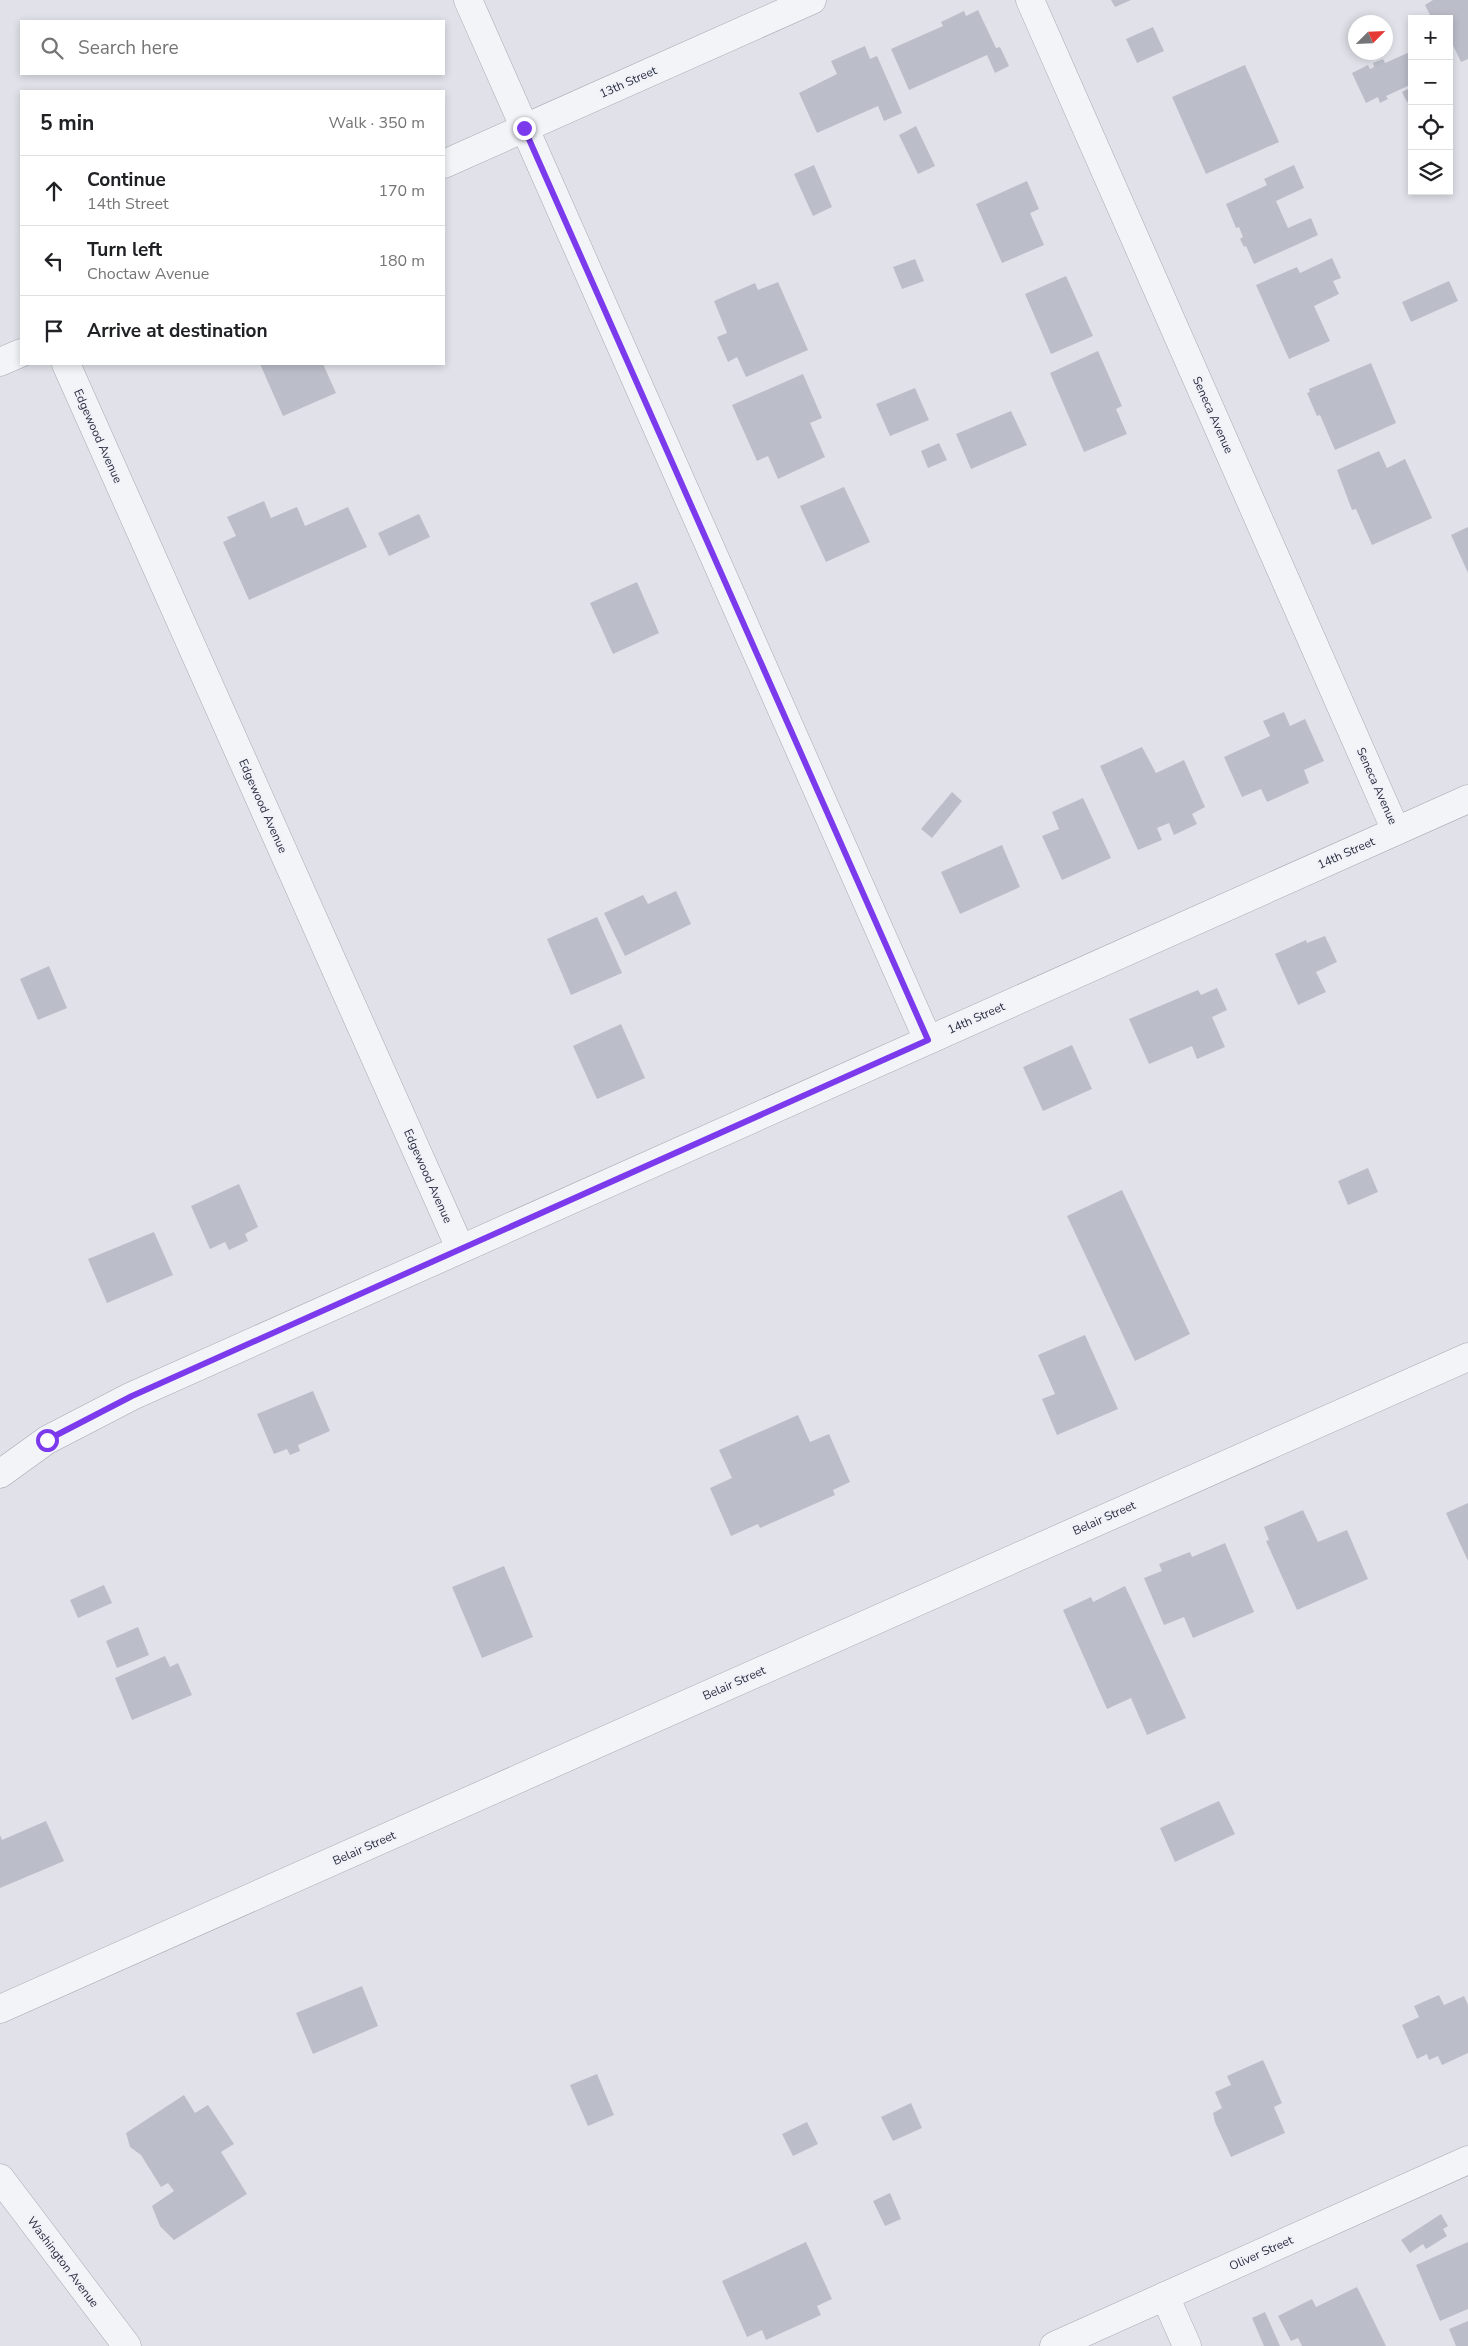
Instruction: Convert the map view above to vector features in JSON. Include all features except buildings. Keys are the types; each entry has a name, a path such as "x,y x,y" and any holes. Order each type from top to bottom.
{"street":[{"path":"468,0 928,1040"},
{"name":"13th Street","path":"445,164 812,0"},
{"name":"Seneca Avenue","path":"1030,0 1396,831"},
{"path":"0,362 20,353"},
{"name":"Edgewood Avenue","path":"66,365 460,1248"},
{"name":"14th Street","path":"2,1467 47,1440 132,1396 1468,799"},
{"name":"Belair Street","path":"0,2009 1468,1357"},
{"name":"Oliver Street","path":"1054,2346 1468,2160"},
{"name":"Washington Avenue","path":"0,2178 127,2346"},
{"path":"1165,2296 1187,2346"}],"route":[{"path":"47,1440 132,1396 928,1040 524,128"}]}
